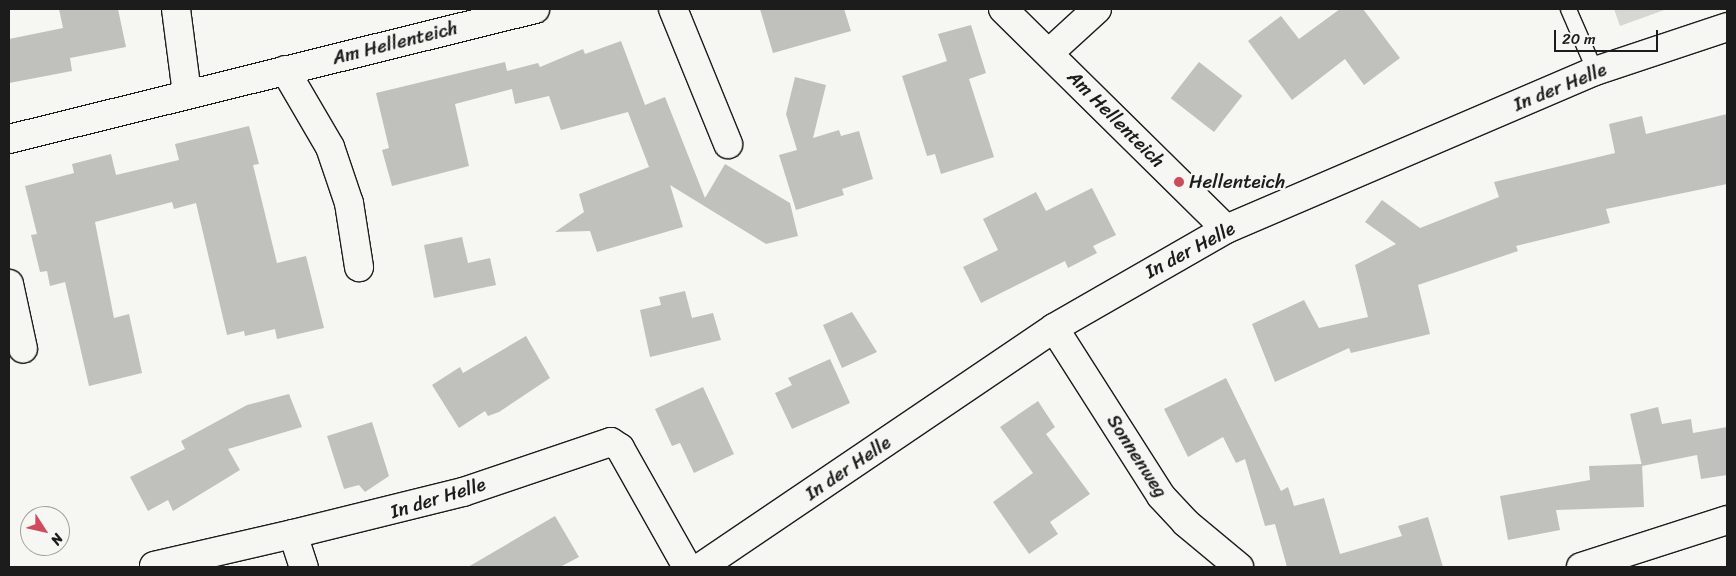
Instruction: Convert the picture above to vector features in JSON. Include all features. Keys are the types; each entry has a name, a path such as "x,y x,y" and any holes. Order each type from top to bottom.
{"street":[{"path":"176,9 187,94"},
{"name":"Am Hellenteich","path":"9,139 534,9"},
{"path":"673,9 728,144"},
{"name":"Am Hellenteich","path":"1003,9 1226,229"},
{"path":"1049,53 1097,9"},
{"name":"In der Helle","path":"701,567 1054,328 1226,229 1595,71 1727,27"},
{"path":"285,70 330,147 350,203 358,267"},
{"path":"9,284 23,349"},
{"name":"Sonnenweg","path":"1054,328 1161,496 1186,523 1239,567"},
{"name":"In der Helle","path":"154,566 463,492 611,442 620,448 687,567"},
{"path":"1581,567 1727,520"},
{"path":"293,534 304,567"}],"lane":[{"path":"1568,9 1595,71"}],"shaded area":[{"path":"1614,9 1667,9 1620,26"}],"building":[{"path":"59,9 118,9 126,47 70,58 72,71 9,83 9,39 63,28"},
{"path":"760,9 844,9 851,31 773,53"},
{"path":"1340,9 1363,9 1400,58 1364,85 1345,59 1292,100 1248,41 1281,16 1299,39"},
{"path":"971,25 986,73 969,79 994,157 941,174 935,154 927,156 902,76 947,61 938,34"},
{"path":"621,41 645,105 665,97 705,198 725,164 790,203 798,236 766,244 670,185 683,227 597,252 590,231 555,232 584,212 579,194 649,167 628,112 561,130 549,96 515,104 512,89 455,104 469,166 392,186 382,150 389,148 376,93 505,62 507,71 538,63 540,67 583,49 585,54"},
{"path":"1199,62 1242,96 1214,132 1171,98"},
{"path":"795,77 826,85 813,138 839,130 841,136 859,131 873,179 842,189 844,195 796,210 779,155 797,150 786,114"},
{"path":"1727,114 1727,184 1606,209 1610,223 1516,246 1518,251 1418,285 1430,334 1351,353 1349,348 1275,382 1252,324 1304,300 1319,328 1368,317 1355,265 1396,244 1365,222 1382,200 1420,228 1499,197 1494,182 1615,153 1609,124 1642,116 1646,134"},
{"path":"249,126 259,164 253,165 277,263 306,256 324,328 277,339 275,329 245,336 244,331 227,335 196,203 174,209 172,202 95,222 114,318 129,314 142,373 89,386 65,282 50,286 47,271 40,272 31,235 37,234 25,186 74,173 72,164 111,154 116,175 179,160 175,144"},
{"path":"1092,188 1116,235 1093,246 1097,253 1068,268 1065,261 981,303 963,267 998,250 983,219 1036,192 1046,211"},
{"path":"462,237 468,263 490,258 496,285 434,298 424,245"},
{"path":"685,291 692,318 713,313 721,340 650,357 640,310 661,305 659,297"},
{"path":"852,312 877,352 842,368 823,325"},
{"path":"526,336 550,378 499,412 488,416 485,411 459,428 432,385 460,367 463,373"},
{"path":"830,359 850,403 792,429 775,393 792,385 788,378"},
{"path":"1226,378 1281,491 1288,487 1294,506 1324,498 1340,554 1402,536 1398,526 1428,517 1443,567 1287,567 1275,524 1265,526 1245,459 1236,463 1223,437 1188,457 1164,409"},
{"path":"703,387 734,454 694,473 680,443 672,446 655,409"},
{"path":"289,394 302,427 228,449 240,470 173,511 168,500 148,511 130,477 185,449 181,441 247,405"},
{"path":"1038,401 1055,427 1046,434 1090,494 1050,522 1058,534 1029,554 993,502 1033,473 1000,427"},
{"path":"1658,407 1662,424 1691,419 1693,433 1727,427 1727,475 1701,479 1697,455 1642,466 1630,414"},
{"path":"372,422 389,476 365,492 359,485 344,489 327,436"},
{"path":"1642,464 1644,507 1556,510 1560,530 1508,540 1500,496 1590,480 1589,466"},
{"path":"555,516 579,557 560,567 468,567"}],"place":[{"name":"Hellenteich","path":"1179,182"}]}
